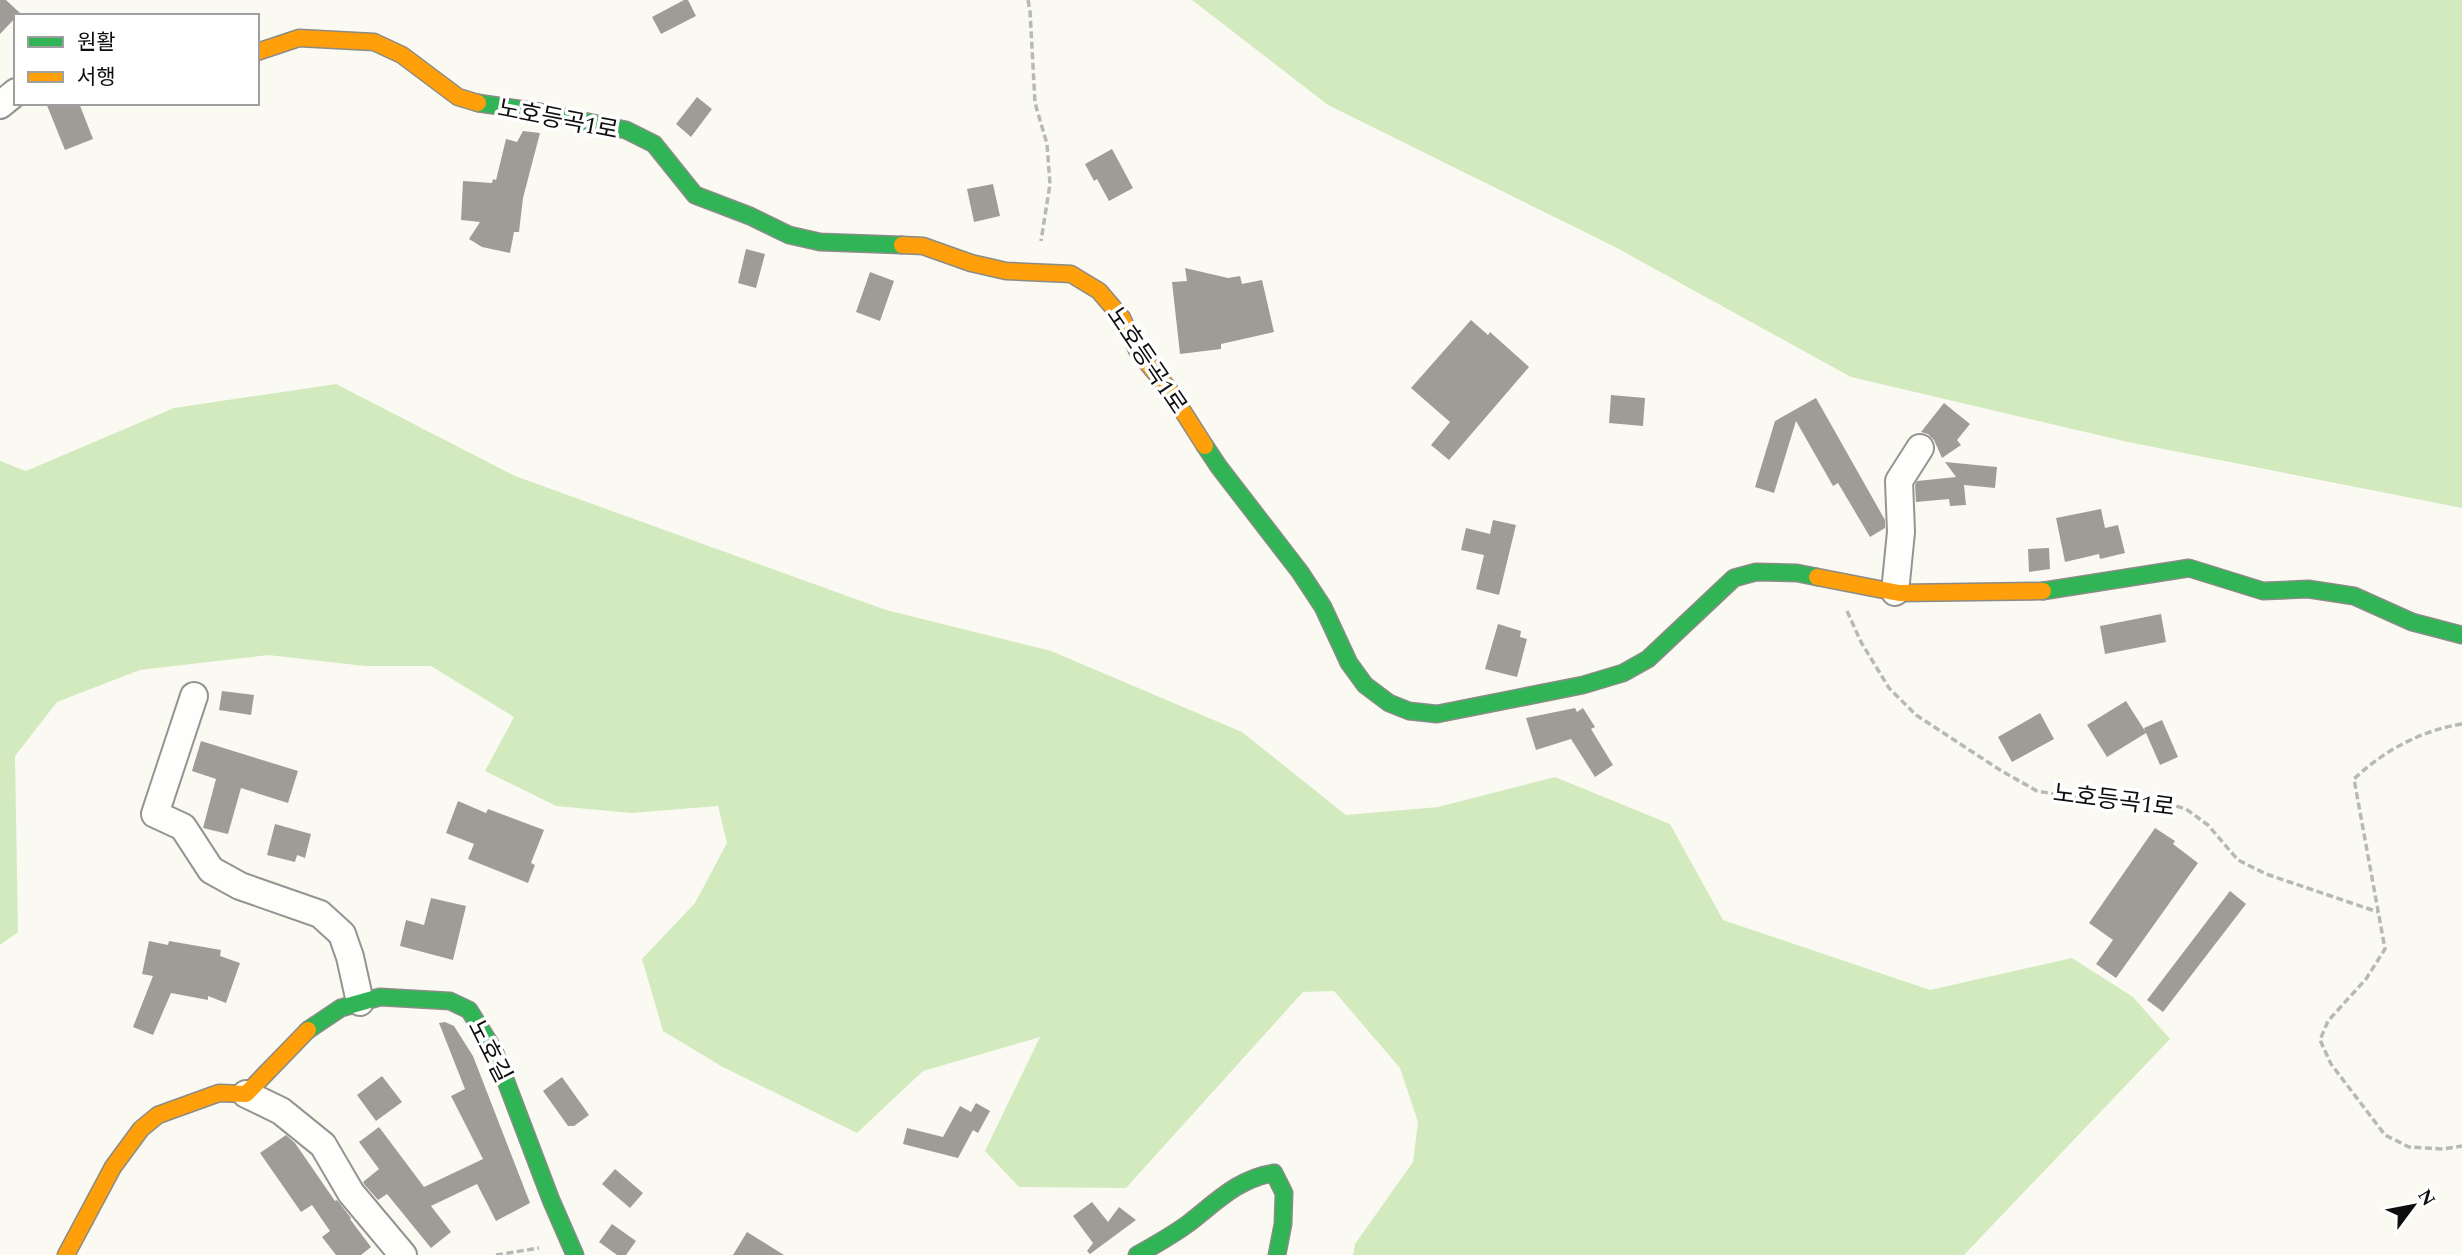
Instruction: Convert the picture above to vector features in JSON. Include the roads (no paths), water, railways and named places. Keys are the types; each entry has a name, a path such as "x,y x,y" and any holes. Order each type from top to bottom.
{"street":[{"name":"노호등곡1로","path":"259,51 299,38 374,42 402,55 458,97 488,106 546,113 626,130 654,144 695,195 750,216 789,236 820,242 923,246 1006,271 1071,274 1099,291 1122,318 1138,352 1168,388 1219,467 1324,607 1349,663 1366,685 1388,703 1409,711 1437,714 1583,685 1623,673 1648,659 1734,578 1756,572 1797,573 1895,592 2033,593 2189,568 2263,591 2308,589 2354,596 2412,622 2462,635"},
{"path":"0,105 14,94"},
{"path":"1895,592 1901,532 1899,481 1920,448"},
{"path":"194,696 155,814 183,827 211,870 240,886 320,914 342,934 360,1003"},
{"name":"노호길","path":"246,1094 312,1027 341,1008 380,997 450,1001 469,1010 494,1050 551,1200 573,1248"},
{"path":"66,1255 113,1167 141,1129 158,1115 219,1093 246,1094 281,1111 323,1145 351,1193 403,1255"},
{"path":"1137,1255 1180,1230 1243,1182 1259,1174 1274,1173 1284,1193 1283,1224 1277,1255"}]}
